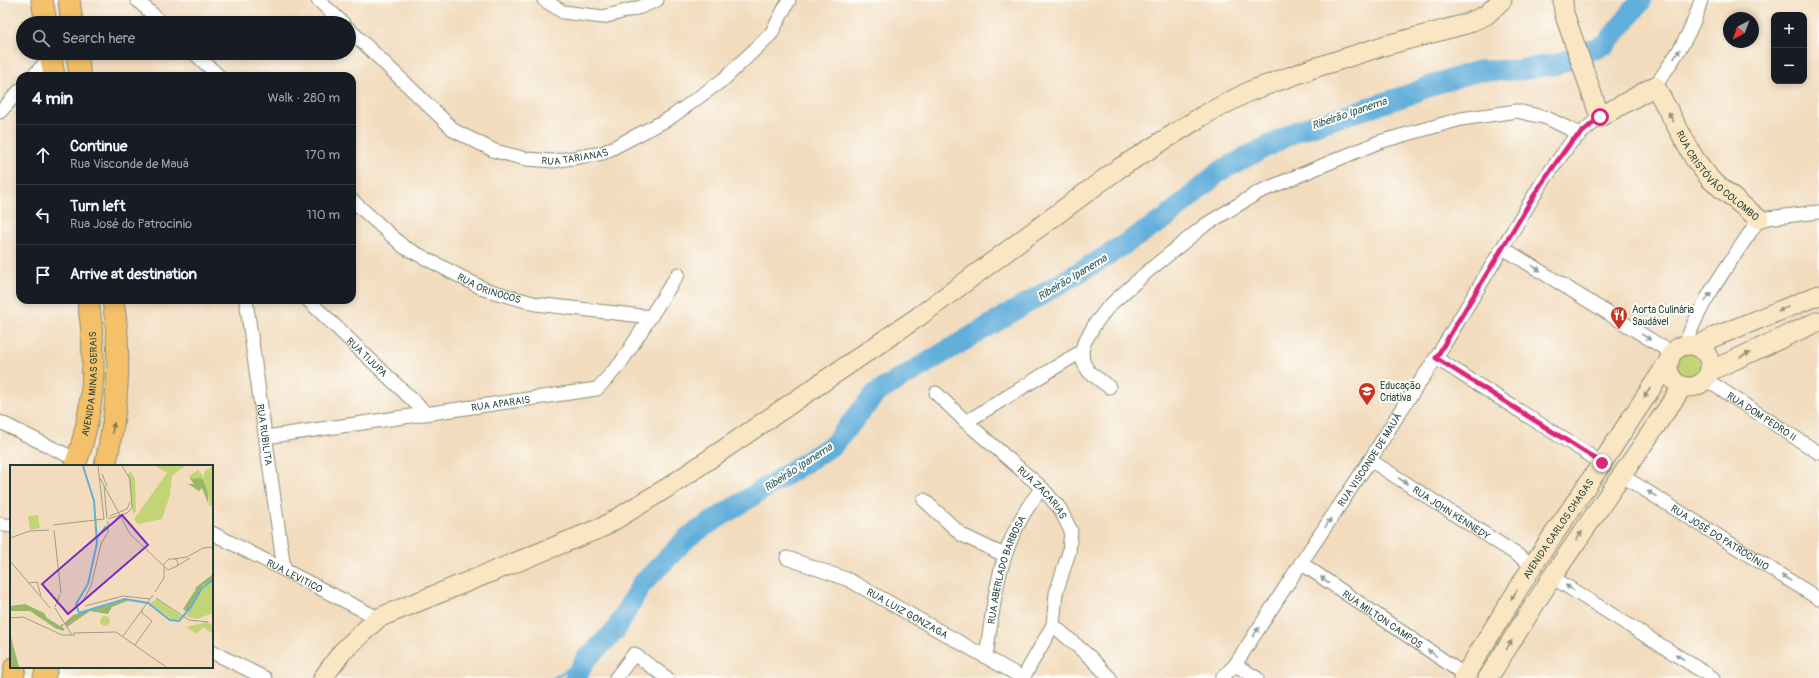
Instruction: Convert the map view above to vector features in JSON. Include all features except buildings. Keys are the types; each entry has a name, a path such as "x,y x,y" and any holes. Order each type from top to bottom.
{"main road":[{"path":"42,0 45,16"},
{"path":"69,0 71,16"},
{"path":"323,678 342,652 378,618 603,528 670,486 918,317 1118,169 1204,115 1250,91 1314,68 1383,46 1466,24 1486,15 1502,0"},
{"path":"1564,6 1600,117"},
{"path":"78,60 79,72"},
{"name":"RUA VISCONDE DE MAUÁ","path":"1600,117 1655,86"},
{"name":"RUA CRISTÓVÃO COLOMBO","path":"1655,86 1694,158 1712,180 1759,219"},
{"path":"1819,295 1681,351 1669,373 1677,383 1683,386 1696,386 1707,375 1819,321"},
{"name":"AVENIDA MINAS GERAIS","path":"76,463 88,418 94,370 88,304"},
{"path":"104,465 113,426 119,368 118,340 114,304"},
{"path":"1681,351 1706,353 1710,365 1707,375"},
{"name":"AVENIDA CARLOS CHAGAS","path":"1464,676 1532,565 1681,351"},
{"path":"1488,678 1552,577 1683,386"},
{"path":"13,678 15,668"}],"street":[{"path":"137,0 154,16"},
{"path":"318,0 335,16"},
{"path":"544,0 563,12 602,17 641,7 657,0"},
{"name":"RUA TARIANAS","path":"356,36 455,131 495,151 526,159 554,161 603,153 670,118 724,79 771,34 789,0"},
{"name":"RUA VISCONDE DE MAUÁ","path":"1655,86 1686,41 1697,15 1701,0"},
{"path":"201,60 213,72"},
{"path":"38,72 51,62"},
{"path":"0,112 16,94"},
{"path":"1109,387 1089,372 1083,362 1082,351 1084,343 1095,324 1109,306 1205,226 1259,192 1379,142 1461,119 1517,111 1547,118 1580,134"},
{"name":"RUA VISCONDE DE MAUÁ","path":"1222,678 1235,665 1370,460 1399,412 1436,358 1541,184 1571,142 1600,117"},
{"name":"RUA ORINOCOS","path":"356,204 404,247 484,289 536,304 651,317"},
{"path":"1759,219 1819,212"},
{"name":"RUA CRISTÓVÃO COLOMBO","path":"1681,351 1705,302 1759,219"},
{"path":"1503,248 1681,351"},
{"name":"RUA APARAIS","path":"266,436 597,389 620,364 678,274"},
{"name":"RUA RUBILITA","path":"247,304 284,569"},
{"name":"RUA TIJUPA","path":"312,304 426,413"},
{"path":"966,422 1082,351"},
{"path":"1436,358 1602,463"},
{"name":"RUA DOM PEDRO II","path":"1707,375 1819,453"},
{"name":"RUA ZACARIAS","path":"936,393 966,422 1042,488 1060,509 1071,531 1069,552 1056,593 1053,625"},
{"path":"0,422 76,463"},
{"name":"RUA JOHN KENNEDY","path":"1370,460 1532,565"},
{"name":"RUA JOSÉ DO PATROCÍNIO","path":"1621,475 1819,599"},
{"name":"RUA ABERLADO BARBOSA","path":"986,657 997,579 1004,555 1028,505 1042,488"},
{"path":"924,500 962,536 1004,555"},
{"path":"0,524 10,526"},
{"name":"RUA LEVITICO","path":"213,534 378,618"},
{"name":"RUA LUIZ GONZAGA","path":"787,558 849,580 1023,678"},
{"name":"RUA MILTON CAMPOS","path":"1301,563 1464,676"},
{"path":"1552,577 1713,678"},
{"path":"1023,678 1053,625 1091,658 1110,678"},
{"path":"213,652 265,678"},
{"path":"616,678 634,654 667,678"},
{"path":"1235,665 1257,678"}],"green space":[{"path":"1687,350 1693,350 1703,357 1706,366 1705,372 1699,379 1693,382 1687,382 1677,375 1674,369 1674,363 1681,353"}],"waterway":[{"name":"Ribeirão Ipanema","path":"575,678 586,659 615,631 641,585 688,537 833,445 876,393 1098,261 1166,218 1220,171 1297,131 1408,95 1438,83 1478,71 1519,70 1558,64 1606,44 1642,0"},
{"path":"554,678 586,659"}],"place":[{"name":"Aorta Culinária Saudável","path":"1619,330"},
{"name":"Educação Criativa","path":"1367,406"}],"route":[{"path":"1600,117 1571,142 1541,184 1436,358 1602,463"}]}
